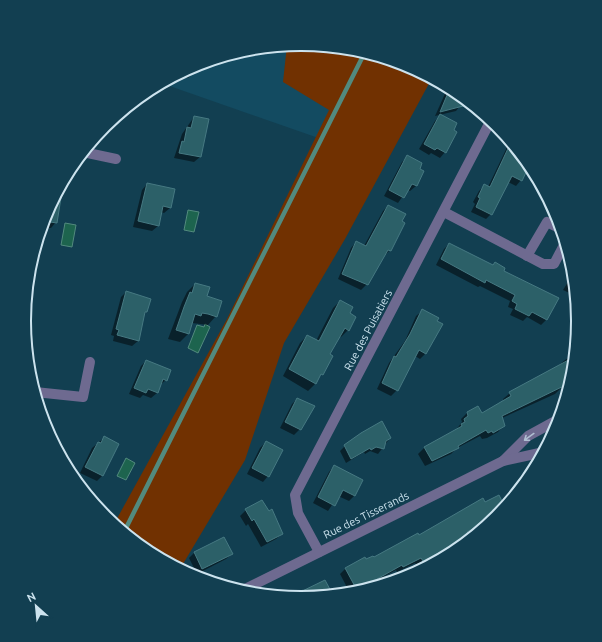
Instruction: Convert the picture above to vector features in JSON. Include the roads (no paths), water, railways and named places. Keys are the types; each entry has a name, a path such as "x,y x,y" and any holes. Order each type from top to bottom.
{"street":[{"name":"Rue des Puisatiers","path":"319,552 298,513 295,495 488,126"},
{"path":"90,153 116,159"},
{"path":"444,212 543,264 554,264 562,250"},
{"path":"527,256 547,222 553,225"},
{"path":"40,393 83,397 90,362"},
{"name":"Rue des Tisserands","path":"503,461 528,436 550,424"},
{"name":"Rue des Tisserands","path":"250,586 503,461 536,454"}],"waterway":[{"path":"127,527 362,58"}]}
